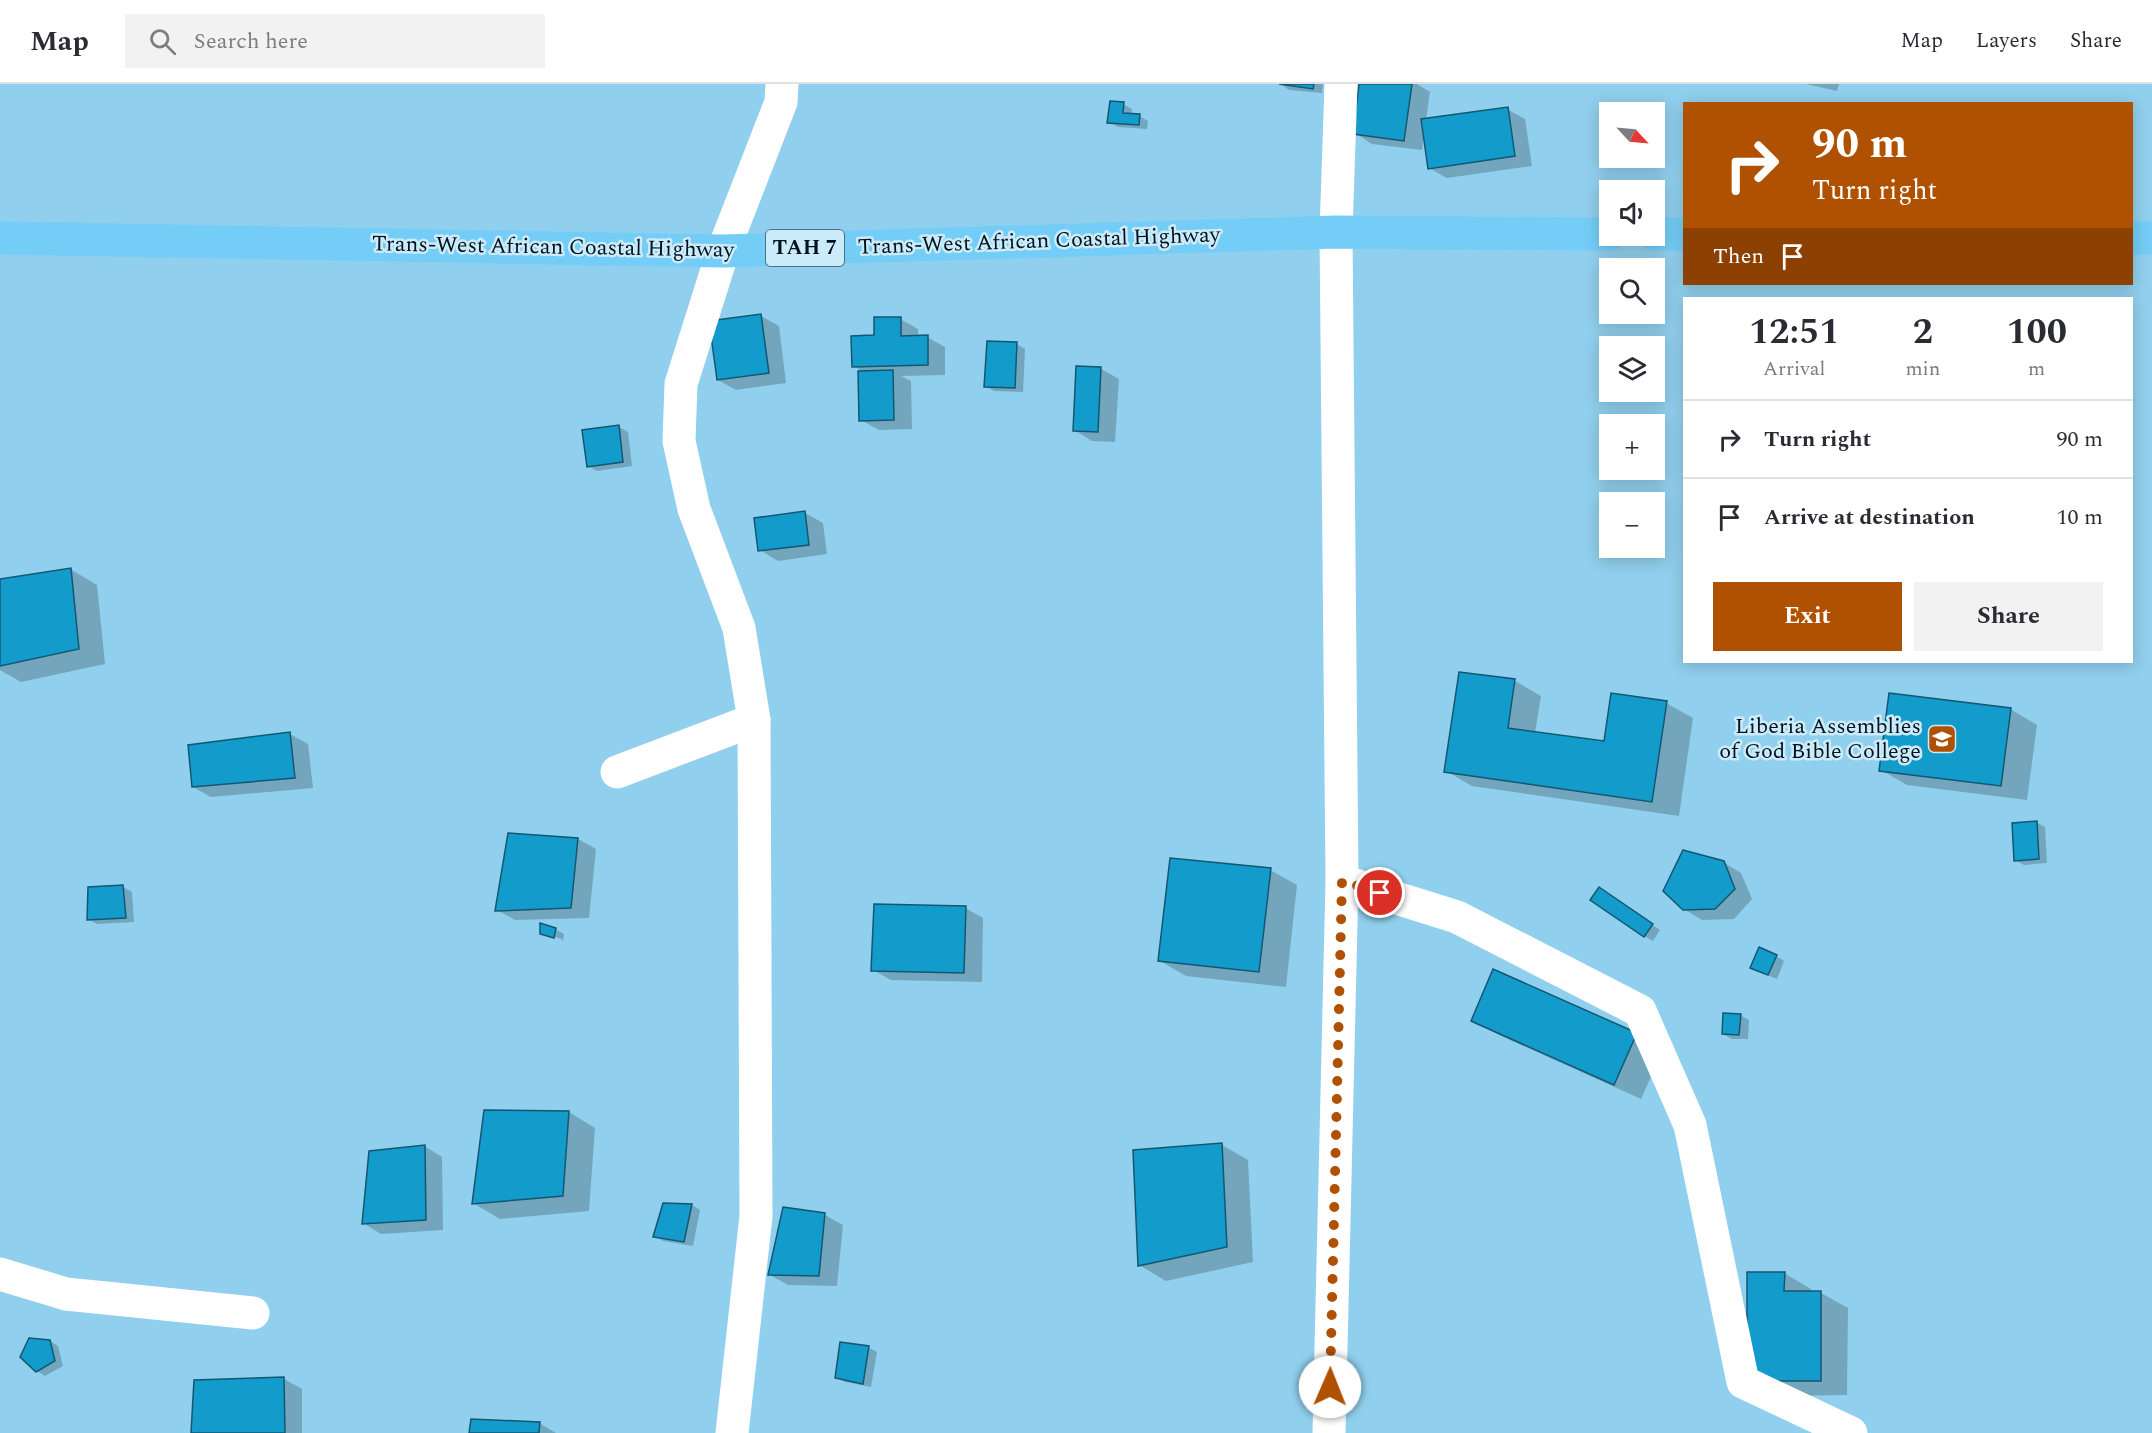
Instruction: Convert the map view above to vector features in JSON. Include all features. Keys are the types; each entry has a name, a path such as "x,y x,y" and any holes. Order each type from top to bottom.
{"highway":[{"name":"Trans-West African Coastal Highway","path":"0,238 723,251 1336,232 1599,234"},
{"path":"1665,234 1683,234"},
{"path":"2133,237 2152,238"}],"street":[{"path":"732,1433 756,1216 754,720 739,628 694,509 678,441 681,384 723,251 781,102 782,84"},
{"path":"1329,1433 1342,881 1336,232 1341,84"},
{"path":"617,772 754,720"},
{"path":"1342,881 1457,917 1640,1011 1690,1125 1743,1382 1851,1433"},
{"path":"0,1274 66,1294 253,1313"}],"building":[{"path":"1279,84 1314,84 1313,89"},
{"path":"1359,84 1412,84 1404,141 1353,134"},
{"path":"1110,101 1124,102 1123,113 1140,114 1139,125 1107,123"},
{"path":"1508,107 1515,156 1428,169 1421,119"},
{"path":"761,314 769,373 717,380 709,321"},
{"path":"874,317 901,317 901,336 928,335 928,365 852,367 851,336 874,335"},
{"path":"987,341 1017,342 1015,388 984,387"},
{"path":"1076,366 1101,367 1098,432 1073,431"},
{"path":"893,370 894,420 859,421 858,371"},
{"path":"619,425 623,462 587,467 582,430"},
{"path":"805,511 809,545 758,551 754,518"},
{"path":"71,568 79,649 0,666 0,579"},
{"path":"1459,672 1515,679 1508,728 1604,741 1611,693 1667,701 1652,802 1444,772"},
{"path":"1889,693 2011,708 2001,786 1879,771"},
{"path":"290,732 295,778 192,787 188,745"},
{"path":"2037,821 2039,859 2014,861 2012,823"},
{"path":"508,833 578,838 571,908 495,911"},
{"path":"1683,850 1724,861 1735,889 1715,909 1683,910 1663,891"},
{"path":"1170,858 1271,868 1259,972 1158,961"},
{"path":"123,885 126,918 87,920 88,887"},
{"path":"1599,887 1653,924 1644,937 1590,900"},
{"path":"874,904 966,906 964,973 871,971"},
{"path":"540,923 556,928 554,938 540,934"},
{"path":"1759,947 1777,955 1768,975 1750,968"},
{"path":"1493,969 1637,1033 1614,1085 1471,1021"},
{"path":"1723,1013 1741,1014 1739,1035 1722,1034"},
{"path":"484,1110 569,1111 563,1196 472,1204"},
{"path":"1222,1143 1227,1247 1138,1266 1133,1150"},
{"path":"425,1145 426,1220 362,1224 369,1151"},
{"path":"663,1203 692,1204 684,1242 653,1237"},
{"path":"783,1207 825,1213 819,1276 768,1275"},
{"path":"1747,1272 1785,1272 1784,1291 1821,1291 1821,1381 1747,1381"},
{"path":"29,1338 50,1340 55,1361 36,1372 20,1357"},
{"path":"840,1342 869,1346 863,1384 835,1378"},
{"path":"284,1377 285,1433 191,1433 194,1380"},
{"path":"471,1419 540,1422 539,1433 469,1433"}],"place":[{"name":"Liberia Assemblies of God Bible College","path":"1942,739"}],"route":[{"path":"1330,1387 1342,881 1380,893"}]}
